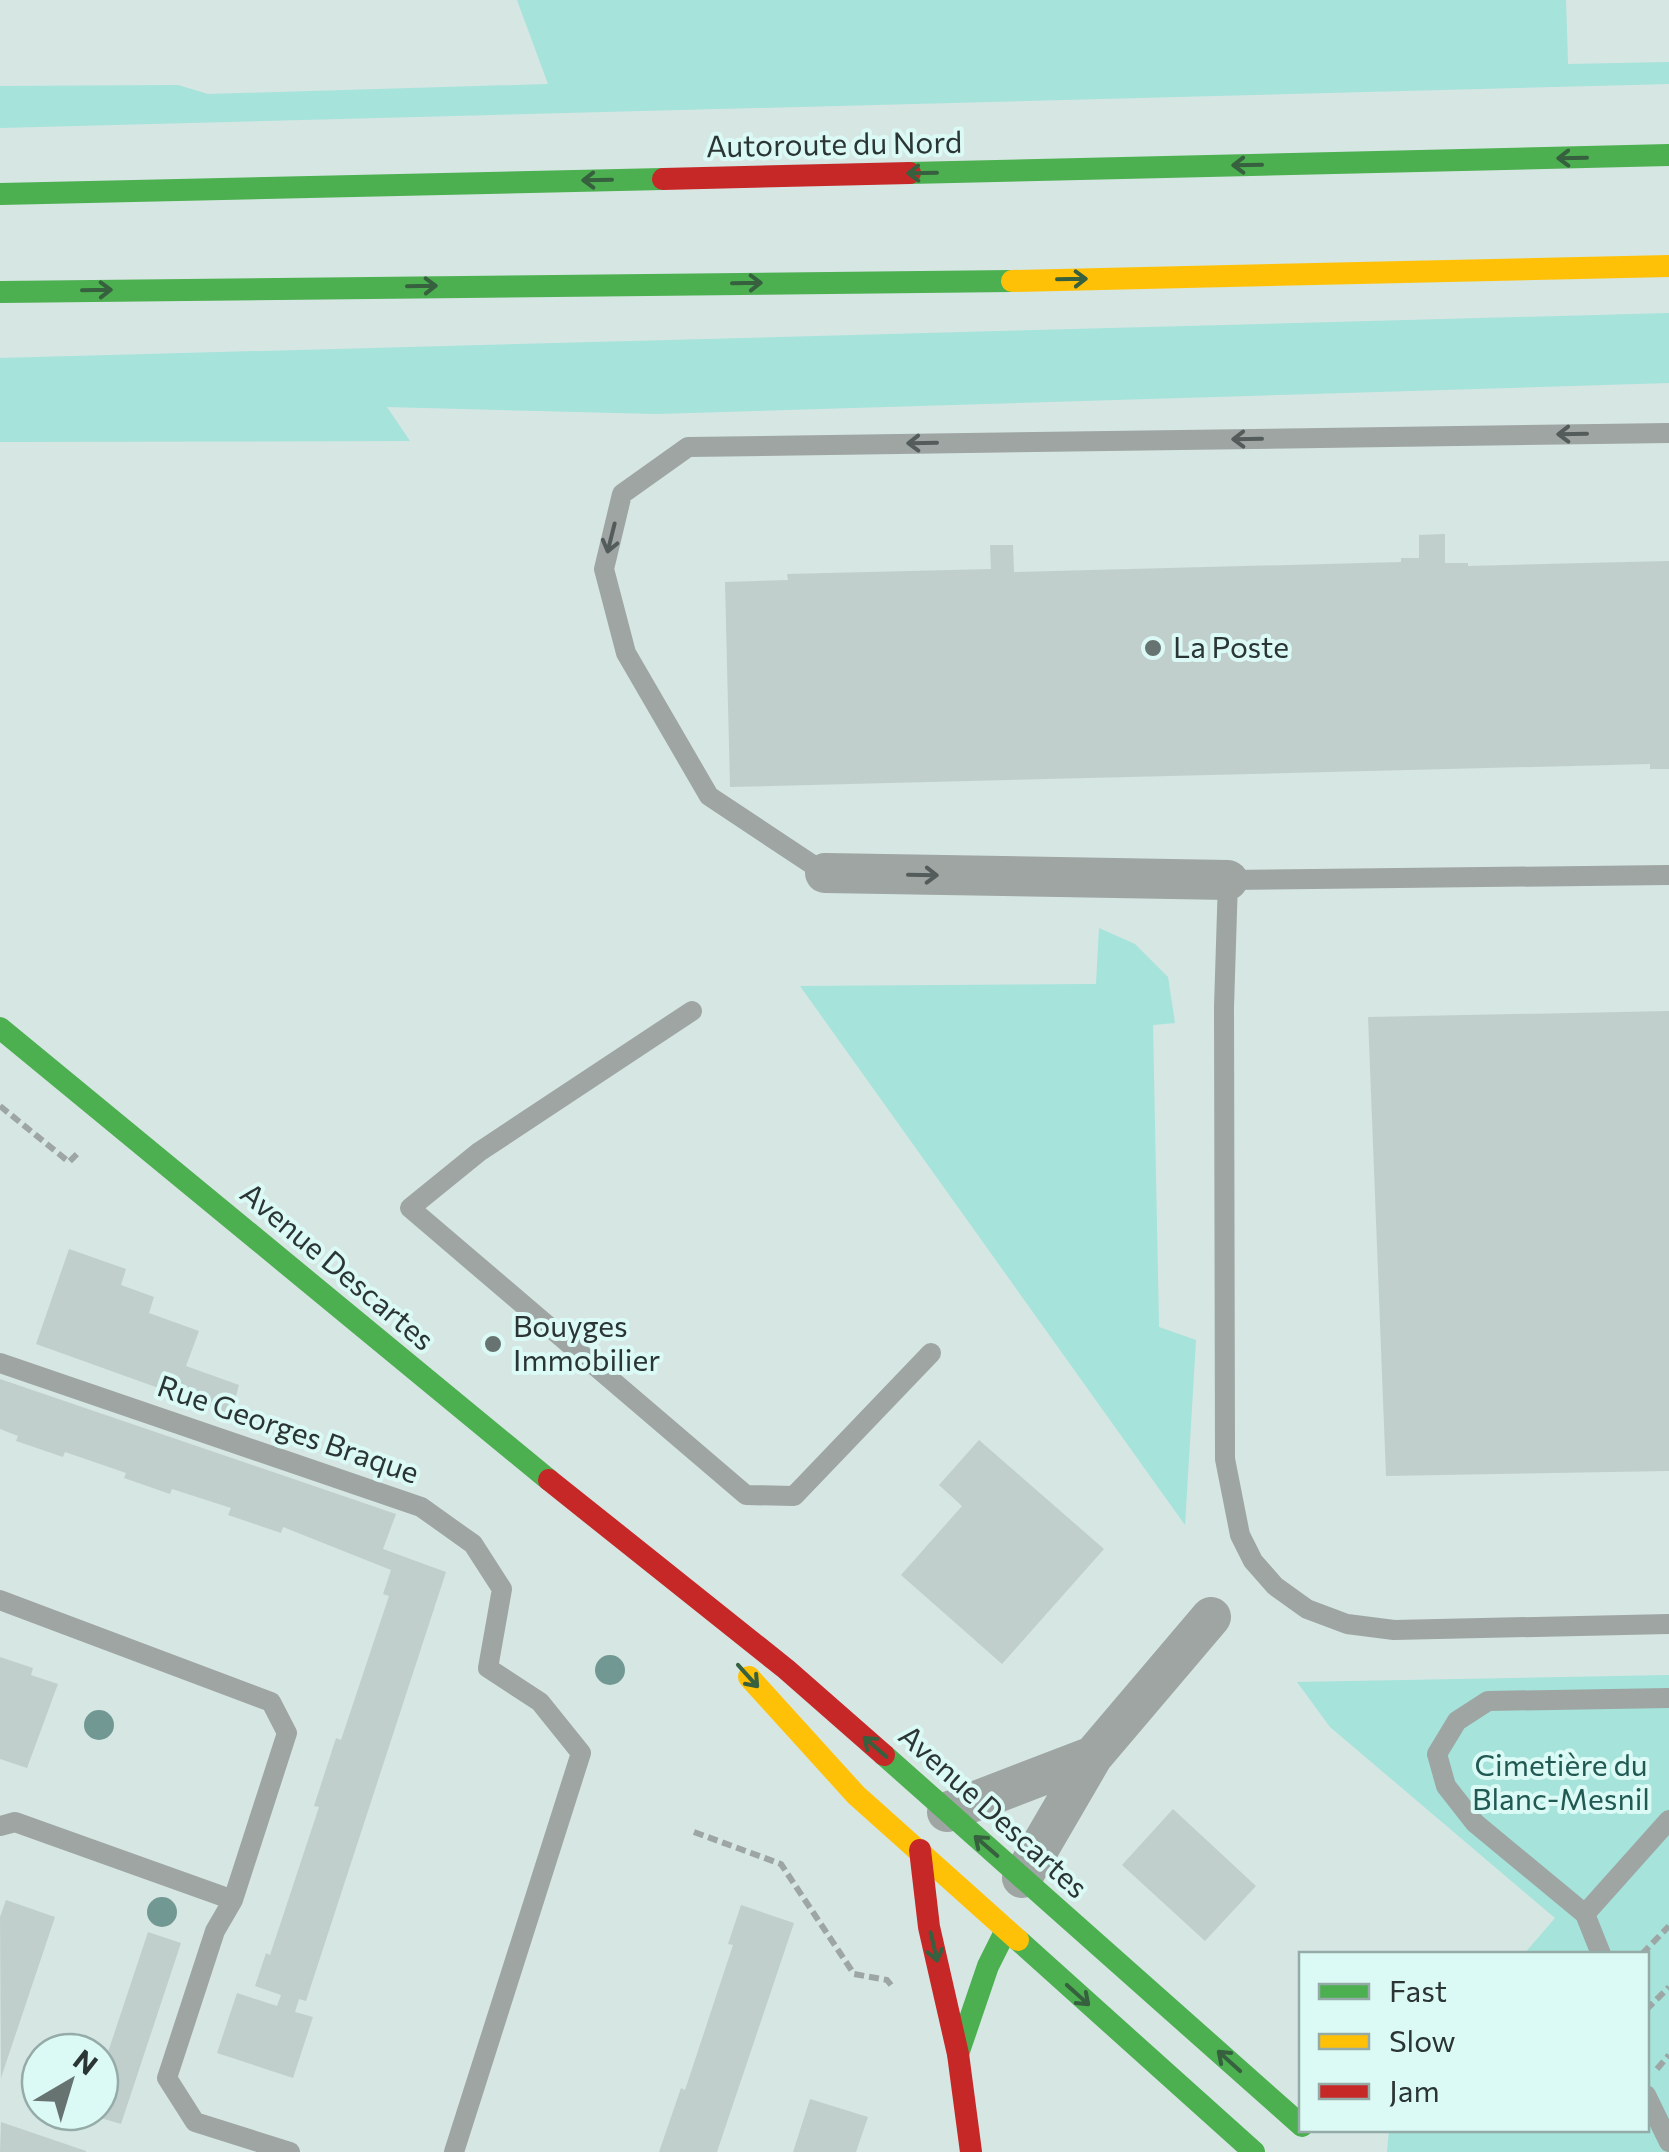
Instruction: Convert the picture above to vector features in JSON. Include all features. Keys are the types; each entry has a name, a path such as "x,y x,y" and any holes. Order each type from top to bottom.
{"main road":[{"name":"Autoroute du Nord","path":"0,194 1669,155"},
{"path":"0,292 1164,278 1669,266"},
{"name":"Avenue Descartes","path":"0,1028 636,1552 786,1669 947,1812 1014,1904 1254,2152"},
{"name":"Avenue Descartes","path":"636,1552 856,1795 920,1850 1014,1904 1299,2125"},
{"path":"947,1812 920,1850 929,1927 958,2054 970,2152"},
{"path":"958,2054 1014,1904"}],"street":[{"path":"825,873 1228,880"},
{"path":"1014,1904 1094,1756 1211,1617"},
{"path":"947,1812 1094,1756"}],"lane":[{"path":"825,873 709,796 626,652 604,570 622,494 688,447 1669,433"},
{"path":"1669,875 1228,880 1224,1007 1226,1459 1240,1535 1253,1561 1274,1586 1307,1609 1347,1624 1394,1630 1669,1624"},
{"path":"692,1011 479,1152 410,1208 746,1495 794,1496 931,1353"},
{"name":"Rue Georges Braque","path":"0,1362 421,1507 473,1544 502,1589 488,1668 540,1702 581,1754 454,2152"},
{"path":"0,1600 271,1702 287,1733 233,1900 215,1932 168,2078 195,2122 290,2152"},
{"path":"1599,1952 1585,1914 1475,1823 1446,1786 1436,1754 1457,1721 1488,1701 1669,1698"},
{"path":"1585,1914 1669,1820"},
{"path":"0,1826 15,1822 233,1900"},
{"path":"1649,2100 1669,2142"}],"path":[{"path":"694,1832 780,1864 854,1974 887,1980 899,1992"},
{"path":"1644,1952 1669,1926"},
{"path":"1649,2007 1669,1987"}],"green space":[{"path":"517,0 1566,0 1568,64 1669,62 1669,84 0,128 0,86 178,85 208,94 548,84"},
{"path":"1669,313 1669,383 656,414 387,407 410,441 0,442 0,358"},
{"path":"1099,928 1135,944 1168,977 1175,1023 1153,1025 1159,1327 1196,1340 1185,1525 800,986 1096,984"},
{"name":"Cimetière du Blanc-Mesnil","path":"1669,1675 1669,2152 1387,2152 1389,2132 1649,2132 1649,1952 1526,1952 1555,1918 1330,1727 1297,1682"}],"building":[{"path":"1445,534 1445,563 1468,566 1669,561 1669,769 1650,769 1650,764 730,787 725,582 788,580 787,574 991,569 990,545 1013,545 1014,572 1401,562 1401,558 1419,558 1419,535"},
{"path":"1669,1011 1669,1471 1386,1476 1368,1017"},
{"path":"69,1249 126,1269 121,1285 154,1297 149,1313 199,1331 186,1366 239,1385 231,1414 36,1344"},
{"path":"0,1379 396,1514 383,1549 446,1572 306,2001 299,1999 295,2012 313,2017 293,2078 217,2053 237,1993 277,2006 281,1995 255,1986 266,1953 270,1955 319,1807 314,1806 336,1738 341,1740 389,1596 383,1594 391,1570 283,1527 281,1533 228,1515 231,1508 172,1489 170,1494 124,1478 126,1473 65,1452 63,1457 16,1441 18,1436 0,1429"},
{"path":"979,1440 1104,1549 1002,1664 901,1575 962,1506 939,1485"},
{"path":"0,1657 33,1668 31,1675 58,1684 27,1768 0,1759"},
{"path":"1173,1809 1256,1886 1205,1941 1122,1865"},
{"path":"6,1900 55,1917 1,2078 0,1917"},
{"path":"741,1905 794,1923 717,2152 659,2152 681,2088 685,2090 733,1945 728,1944"},
{"path":"148,1932 181,1943 121,2124 120,2032 115,2032"},
{"path":"810,2099 868,2117 856,2152 793,2152"},
{"path":"1,2122 20,2128 20,2132 86,2151 86,2152 0,2152"}],"traffic: fast":[{"path":"910,173 1669,155"},
{"path":"0,194 663,179"},
{"path":"0,292 1012,281"},
{"path":"0,1028 549,1480"},
{"path":"884,1755 1299,2123"},
{"path":"958,2054 988,1966 1006,1930"},
{"path":"1018,1940 1254,2152"}],"traffic: slow":[{"path":"1012,281 1669,266"},
{"path":"749,1677 856,1795 1018,1940"}],"traffic: jam":[{"path":"663,179 910,173"},
{"path":"549,1480 786,1669 884,1755"},
{"path":"920,1850 929,1927 958,2054 971,2152"}],"place":[{"name":"La Poste","path":"1153,648"},
{"name":"Bouyges Immobilier","path":"493,1344"}]}
